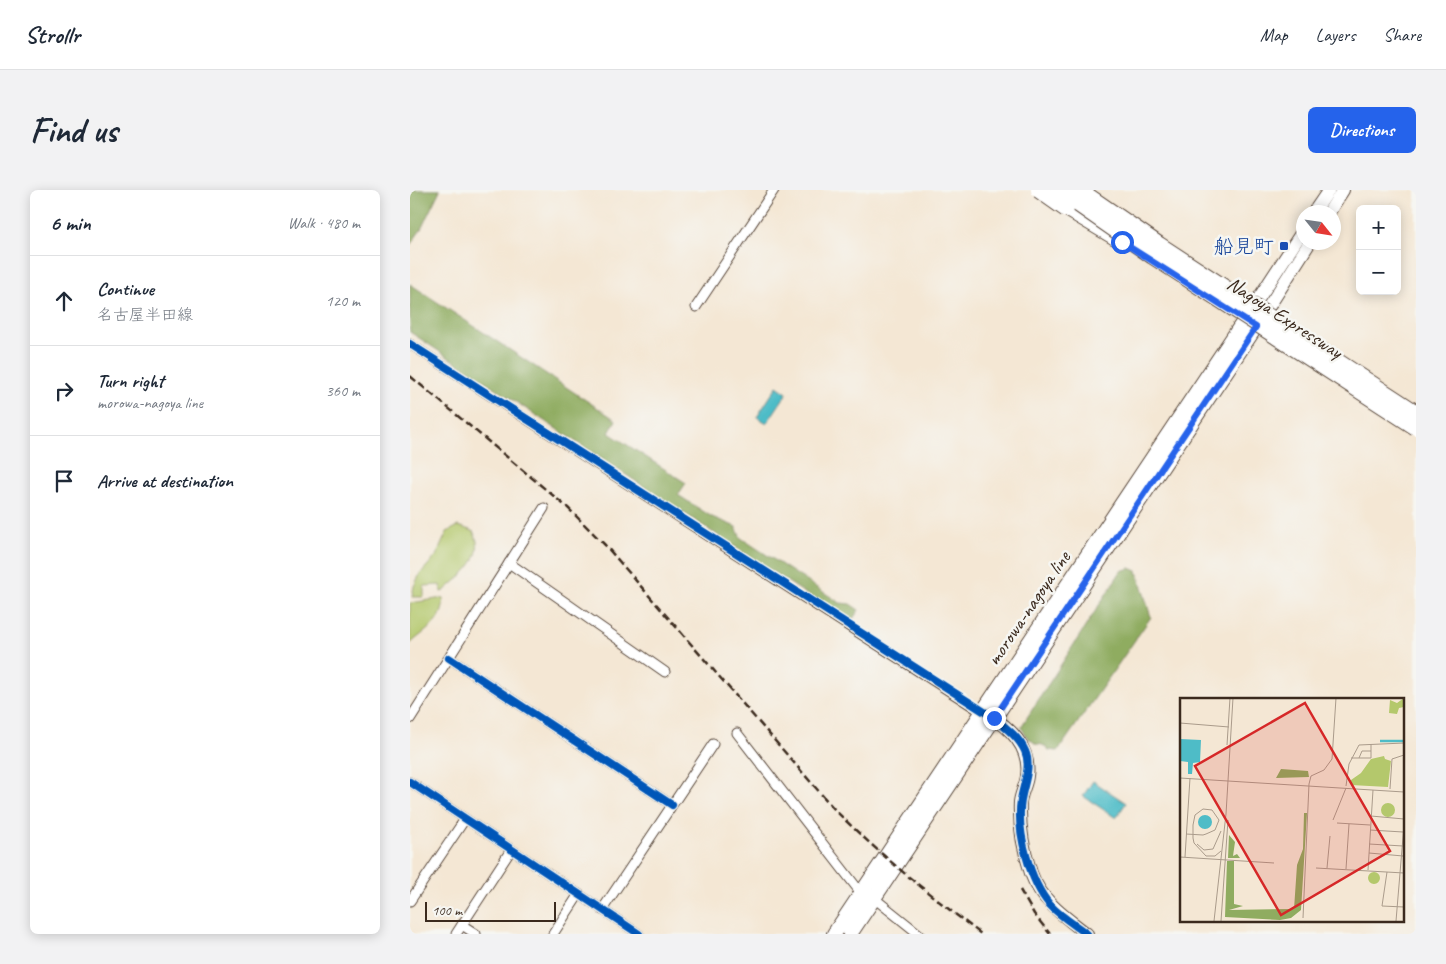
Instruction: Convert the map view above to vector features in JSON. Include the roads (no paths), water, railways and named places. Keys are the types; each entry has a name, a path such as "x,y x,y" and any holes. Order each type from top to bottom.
{"highway":[{"path":"1039,190 1124,249 1255,325"},
{"name":"Nagoya Expressway","path":"1058,190 1255,325 1416,427"},
{"name":"Nagoya Expressway","path":"1079,190 1159,245 1416,413"},
{"path":"1088,190 1159,245"}],"main road":[{"path":"1034,190 1255,325 1416,431"},
{"path":"1079,190 1416,407"},
{"name":"morowa-nagoya line","path":"834,934 868,895 988,715 1255,325 1261,308"},
{"name":"morowa-nagoya line","path":"850,934 868,895"}],"street":[{"path":"696,307 774,190"},
{"path":"1319,205 1329,190"},
{"path":"1333,205 1343,190"},
{"path":"1261,308 1296,244"},
{"path":"1261,308 1304,250"},
{"path":"410,344 988,715 1012,733 1026,752 1027,775 1020,802 1022,836 1032,874 1050,906 1087,934"},
{"path":"410,719 544,508"},
{"path":"509,563 665,672"},
{"path":"449,658 672,805"},
{"path":"737,733 868,895 919,934"},
{"path":"602,910 713,744"},
{"path":"410,782 639,934"},
{"path":"410,901 466,819"},
{"path":"456,934 511,850"},
{"path":"553,934 579,894"},
{"path":"462,925 476,934"}],"water":[{"path":"777,386 787,393 767,423 757,417"},
{"path":"1093,781 1126,803 1116,818 1083,796"}],"railway":[{"path":"410,376 568,508 605,545 835,810 906,875 981,934"},
{"path":"1020,890 1034,914 1050,934"}],"place":[{"name":"船見町","path":"1284,246"}]}
